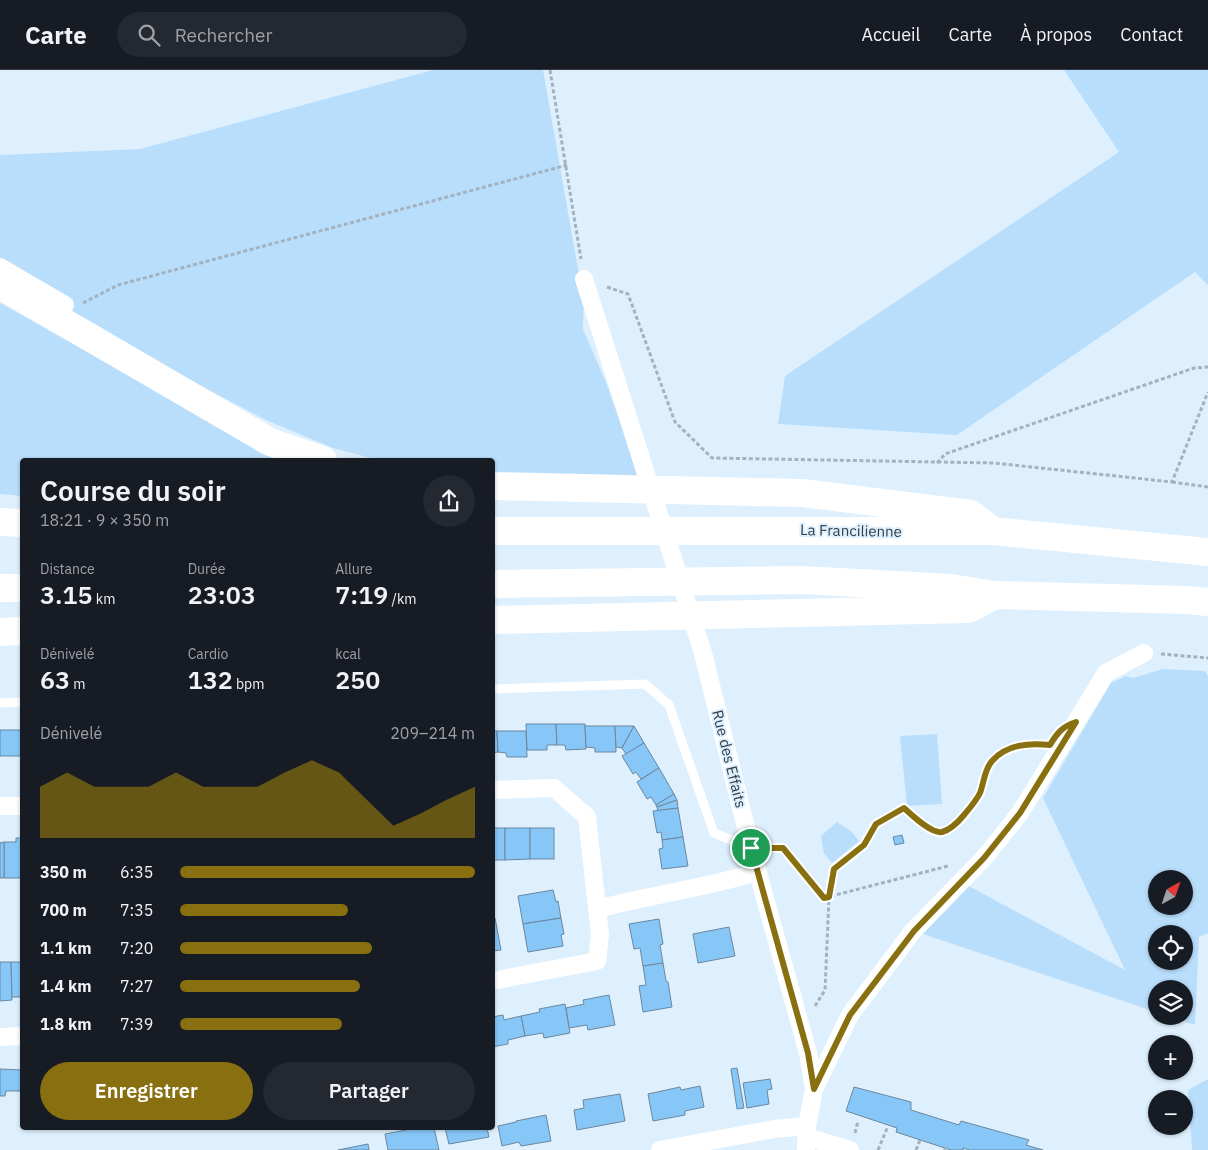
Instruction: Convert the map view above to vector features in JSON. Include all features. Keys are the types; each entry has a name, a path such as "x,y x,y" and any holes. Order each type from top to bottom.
{"highway":[{"path":"0,285 270,442 317,458"},
{"path":"495,486 802,493 971,514 993,531"},
{"path":"0,522 20,523"},
{"name":"La Francilienne","path":"495,531 993,531 1208,552"},
{"path":"495,584 802,580 951,588 995,595 1208,602"},
{"path":"0,588 20,588"},
{"path":"495,620 969,609 995,595"},
{"path":"0,632 20,631"}],"street":[{"path":"0,267 65,305"},
{"name":"Rue des Effaits","path":"584,279 703,653 751,848 808,1053 814,1089 807,1138"},
{"path":"814,1089 850,1015 914,931 984,858 1020,813 1106,673 1144,653"},
{"path":"495,790 554,788 587,817 600,935 597,961 495,980"},
{"path":"0,806 20,806"},
{"path":"597,908 637,898 730,880 758,872"},
{"path":"0,1037 20,1036"},
{"path":"660,1150 774,1129 850,1150"}],"lane":[{"path":"495,688 645,684 669,705 714,833 751,848"},
{"path":"0,703 20,702"}],"path":[{"path":"550,70 567,165 584,279 628,294 675,422 712,458 994,463 1208,487"},
{"path":"65,305 81,304 118,285 567,165"},
{"path":"937,463 945,454 1194,368 1208,367"},
{"path":"1172,482 1208,392"},
{"path":"1144,653 1208,658"},
{"path":"801,1027 825,990 829,897 834,869 864,845 876,824 905,807 912,815 931,829 941,832 947,830 960,819 980,793 984,776 992,762 1008,749 1030,744 1040,744"},
{"path":"751,848 783,848 824,898 949,866"},
{"path":"878,1150 888,1126"},
{"path":"916,1150 920,1140"}],"shaded area":[{"path":"433,70 543,70 584,303 583,329 607,385 640,478 495,478 495,458 370,458 333,448 266,420 167,368 0,272 0,155 140,149"},
{"path":"1064,70 1208,70 1208,285 1195,272 957,435 778,424 785,376 1119,152"},
{"path":"0,303 171,399 290,458 20,458 20,496 0,494"},
{"path":"1163,669 1205,671 1208,676 1208,933 1199,937 1195,1025 1193,1024 1193,980 1148,980 1148,1009 914,931 961,882 1125,970 1043,798 1111,683 1126,676 1133,678"},
{"path":"937,734 942,804 907,806 900,736"},
{"path":"837,822 851,831 859,841 832,863 824,853 821,836"},
{"path":"1208,1079 1208,1150 1192,1150 1193,1090 1188,1090"}],"building":[{"path":"526,724 556,724 557,745 547,745 547,750 527,750"},
{"path":"556,724 585,724 586,749 566,750 565,745 557,745"},
{"path":"585,726 615,726 616,752 595,752 595,748 586,747"},
{"path":"615,726 634,726 622,748 616,747"},
{"path":"634,726 644,743 626,754 622,748"},
{"path":"0,730 20,730 20,756 0,756"},
{"path":"495,731 497,731 498,752 495,752"},
{"path":"497,731 526,731 527,757 507,757 506,753 498,752"},
{"path":"644,743 659,768 641,779 636,772 633,774 622,756"},
{"path":"659,768 674,794 656,805 651,797 647,799 637,782"},
{"path":"674,794 677,800 657,807 656,805"},
{"path":"677,800 678,808 658,811 657,807"},
{"path":"678,808 683,837 662,840 661,832 657,833 653,811"},
{"path":"495,828 505,828 505,860 495,860"},
{"path":"505,828 530,828 530,859 505,860"},
{"path":"530,828 554,828 554,859 530,859"},
{"path":"902,835 904,843 895,845 893,837"},
{"path":"683,837 688,866 662,869 659,849 663,848 662,840"},
{"path":"16,838 20,838 20,878 4,878 4,842 16,842"},
{"path":"4,842 4,878 0,878 0,843"},
{"path":"553,890 556,902 558,901 561,918 523,924 518,896"},
{"path":"495,918 501,950 495,951"},
{"path":"561,918 564,934 561,935 563,946 528,952 523,924"},
{"path":"659,919 663,944 660,945 663,963 643,966 640,948 634,949 629,924"},
{"path":"729,927 735,956 698,963 693,934"},
{"path":"0,962 11,962 12,1000 0,1001"},
{"path":"11,962 20,962 20,997 12,997"},
{"path":"663,963 672,1007 643,1012 639,986 646,985 643,966"},
{"path":"609,995 615,1025 588,1030 587,1025 569,1028 566,1008 584,1004 583,1000"},
{"path":"565,1004 570,1033 544,1038 543,1033 525,1036 521,1016 540,1012 539,1009"},
{"path":"503,1015 504,1020 521,1016 525,1036 508,1040 508,1044 495,1046 495,1016"},
{"path":"737,1068 744,1108 737,1109 731,1069"},
{"path":"0,1069 20,1070 20,1091 6,1091 5,1096 0,1096"},
{"path":"770,1079 772,1089 767,1090 769,1104 747,1108 743,1083"},
{"path":"700,1086 704,1107 685,1111 685,1115 653,1121 648,1094 680,1087 681,1090"},
{"path":"854,1087 911,1102 911,1110 959,1125 961,1121 1029,1140 1026,1145 1043,1150 970,1150 963,1148 963,1150 951,1150 896,1132 897,1128 846,1111"},
{"path":"620,1094 625,1121 577,1130 574,1110 584,1108 583,1100"},
{"path":"546,1115 551,1141 521,1146 519,1142 502,1146 498,1126"},
{"path":"406,1130 434,1130 439,1150 388,1150 385,1134"},
{"path":"446,1130 487,1130 489,1137 449,1144"},
{"path":"368,1144 369,1150 338,1150"}],"route":[{"path":"1076,722 1020,813 984,858 914,931 850,1015 814,1089 808,1053 751,848 783,848 824,898 829,897 834,869 864,845 876,824 904,808 931,829 941,832 947,830 960,819 980,793 984,776 992,762 1008,749 1030,744 1050,745 1058,732 1076,722"}]}
